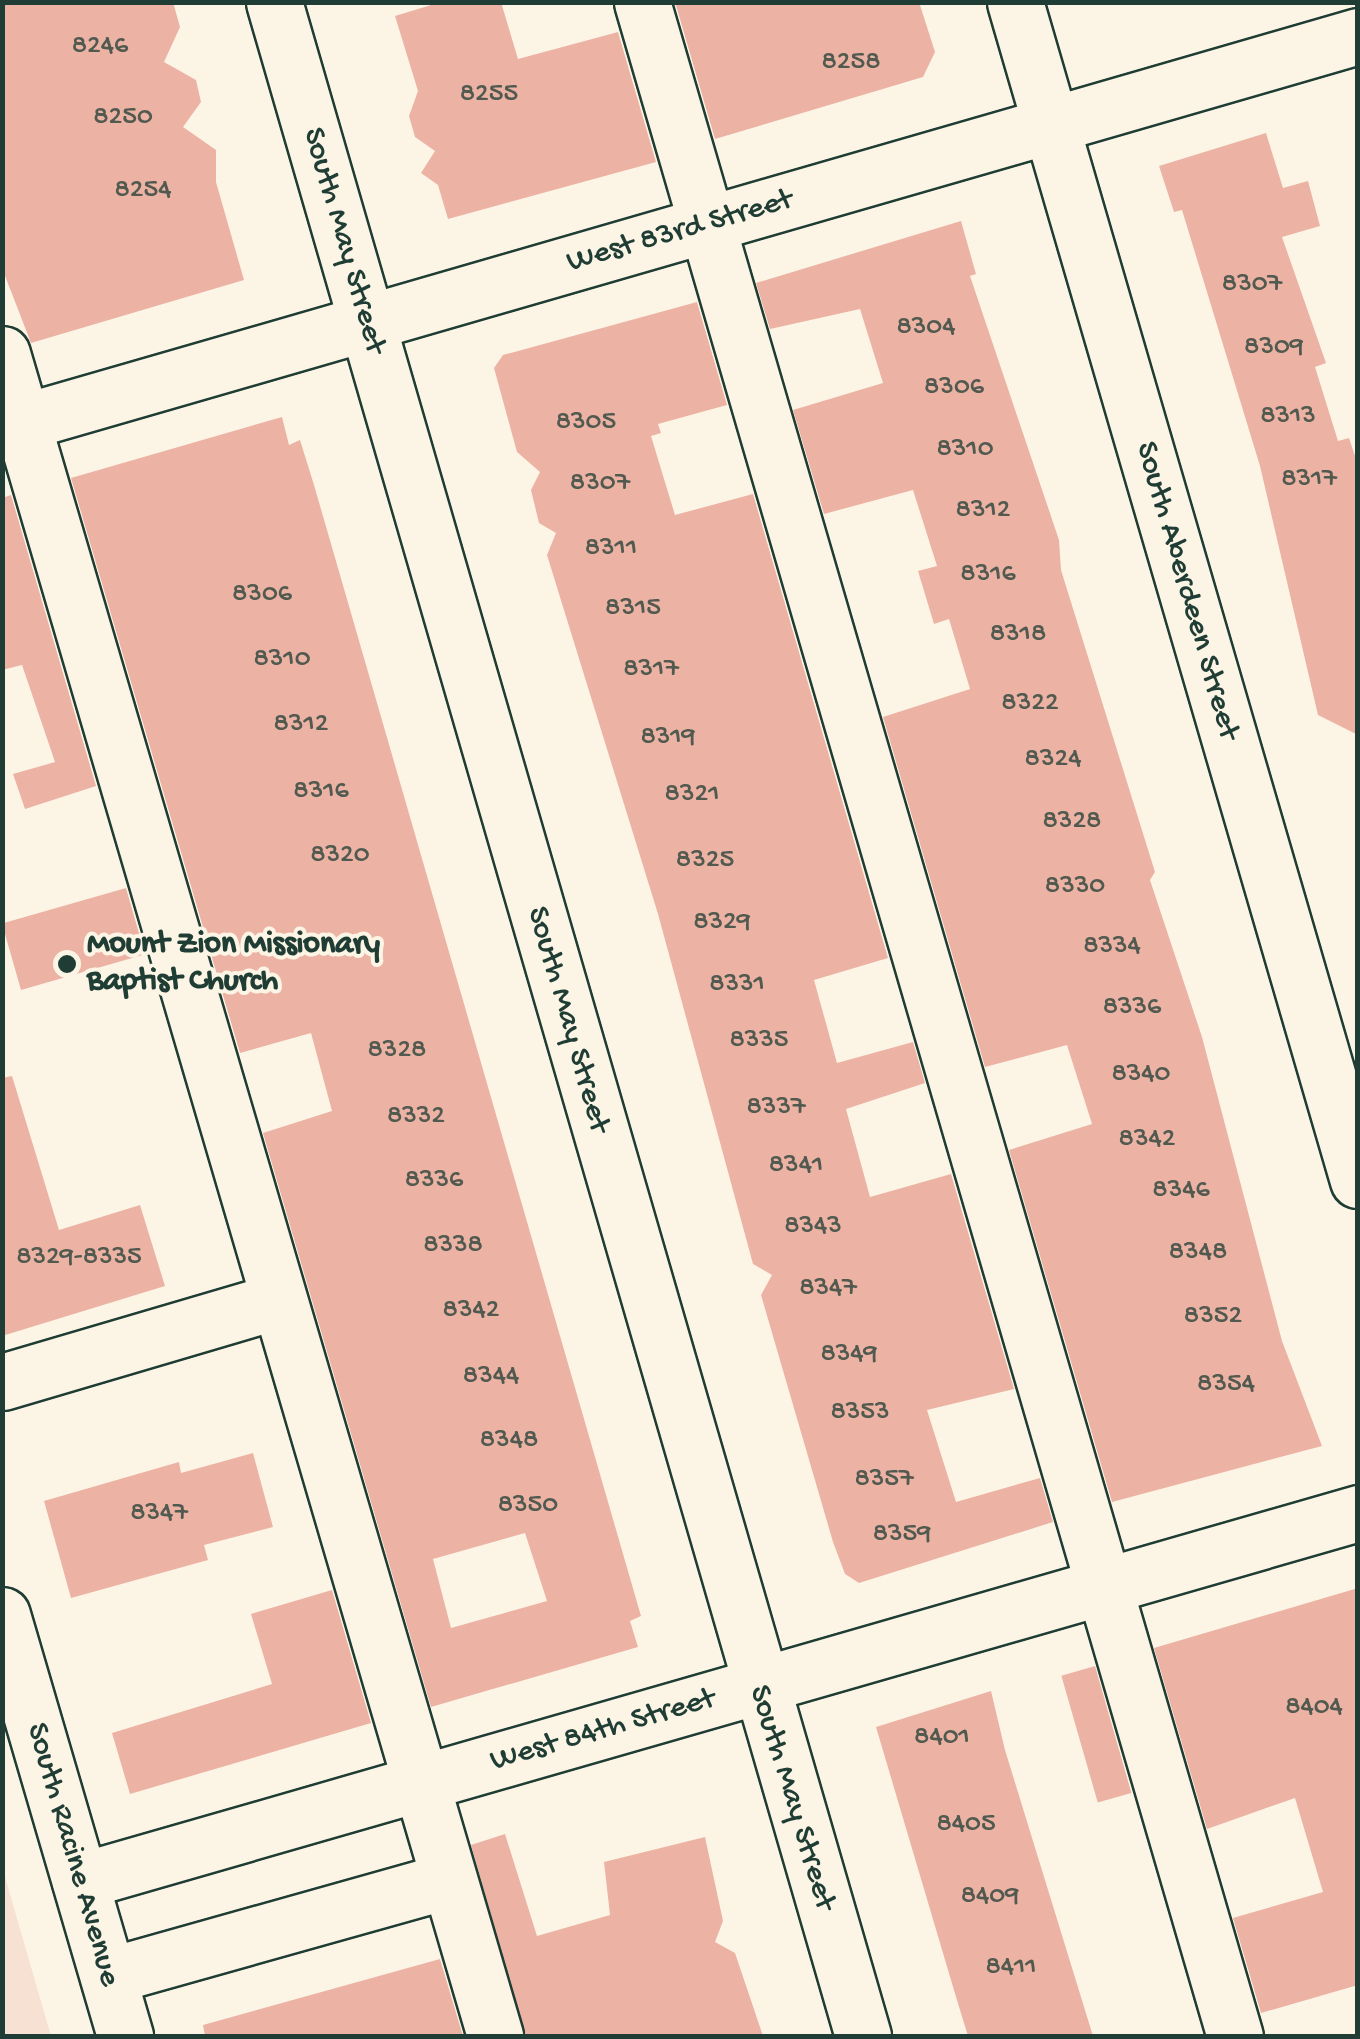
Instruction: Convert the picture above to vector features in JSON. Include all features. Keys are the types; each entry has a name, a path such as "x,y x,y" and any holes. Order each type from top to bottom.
{"street":[{"name":"South May Street","path":"274,2 862,2036"},
{"path":"642,2 1235,2036"},
{"name":"South Aberdeen Street","path":"1015,2 1358,1180"},
{"name":"West 83rd Street","path":"13,425 1358,36"},
{"path":"2,354 13,425 495,2036"},
{"path":"2,1382 278,1301"},
{"name":"West 84th Street","path":"80,1881 1358,1514"},
{"name":"South Racine Avenue","path":"2,1615 125,2036"},
{"path":"108,1976 449,1880"}],"shaded area":[{"path":"3,1870 51,2036 3,2036"}],"building":[{"path":"2,2 173,2 180,27 164,62 196,80 201,102 183,127 216,150 216,182 244,280 31,343 2,268"},
{"path":"441,2 501,2 518,59 618,32 656,162 448,219 438,185 421,173 435,151 415,137 409,116 418,91 395,16"},
{"path":"675,2 919,2 935,52 923,77 715,139"},
{"path":"1266,133 1283,188 1308,181 1320,226 1282,237 1326,363 1315,367 1338,441 1349,438 1358,465 1358,735 1318,715 1260,466 1182,210 1174,212 1159,166"},
{"path":"961,221 976,274 970,276 1059,540 1061,570 1155,872 1150,880 1202,1037 1282,1341 1322,1446 1112,1502 1009,1150 1092,1124 1067,1045 985,1067 883,717 970,689 949,619 934,624 918,571 937,566 913,490 824,514 793,410 883,383 860,309 770,329 756,283"},
{"path":"697,302 727,405 658,424 661,433 651,436 675,515 753,494 888,958 814,980 837,1063 913,1042 925,1083 846,1109 870,1197 951,1174 1014,1389 927,1410 956,1502 1040,1478 1053,1522 859,1583 845,1574 833,1542 761,1295 772,1275 753,1264 658,914 547,555 556,533 539,523 531,490 540,472 517,452 494,368 503,355"},
{"path":"282,417 289,445 300,440 641,1616 630,1621 638,1647 431,1707 263,1133 332,1111 311,1033 240,1053 71,478","holes":["525,1533 547,1601 451,1628 433,1559"]},
{"path":"11,495 96,786 25,809 13,774 55,762 22,665 2,670 2,498"},
{"path":"126,888 145,954 21,990 2,924"},
{"path":"12,1076 59,1230 140,1205 165,1286 2,1336 2,1078"},
{"path":"253,1453 273,1527 204,1545 208,1560 71,1598 44,1501 179,1462 181,1473"},
{"path":"1358,1588 1358,1985 1261,2013 1233,1918 1323,1892 1295,1798 1207,1829 1154,1648"},
{"path":"332,1590 371,1723 130,1794 112,1733 272,1684 251,1614"},
{"path":"1095,1666 1131,1793 1098,1803 1061,1676"},
{"path":"991,1691 1005,1750 1093,2036 968,2036 876,1727"},
{"path":"505,1834 537,1936 610,1915 604,1862 705,1837 723,1921 715,1942 735,1953 763,2036 525,2036 471,1845"},
{"path":"440,1959 463,2036 205,2036 203,2025"}],"place":[{"name":"Mount Zion Missionary Baptist Church","path":"67,964"}]}
